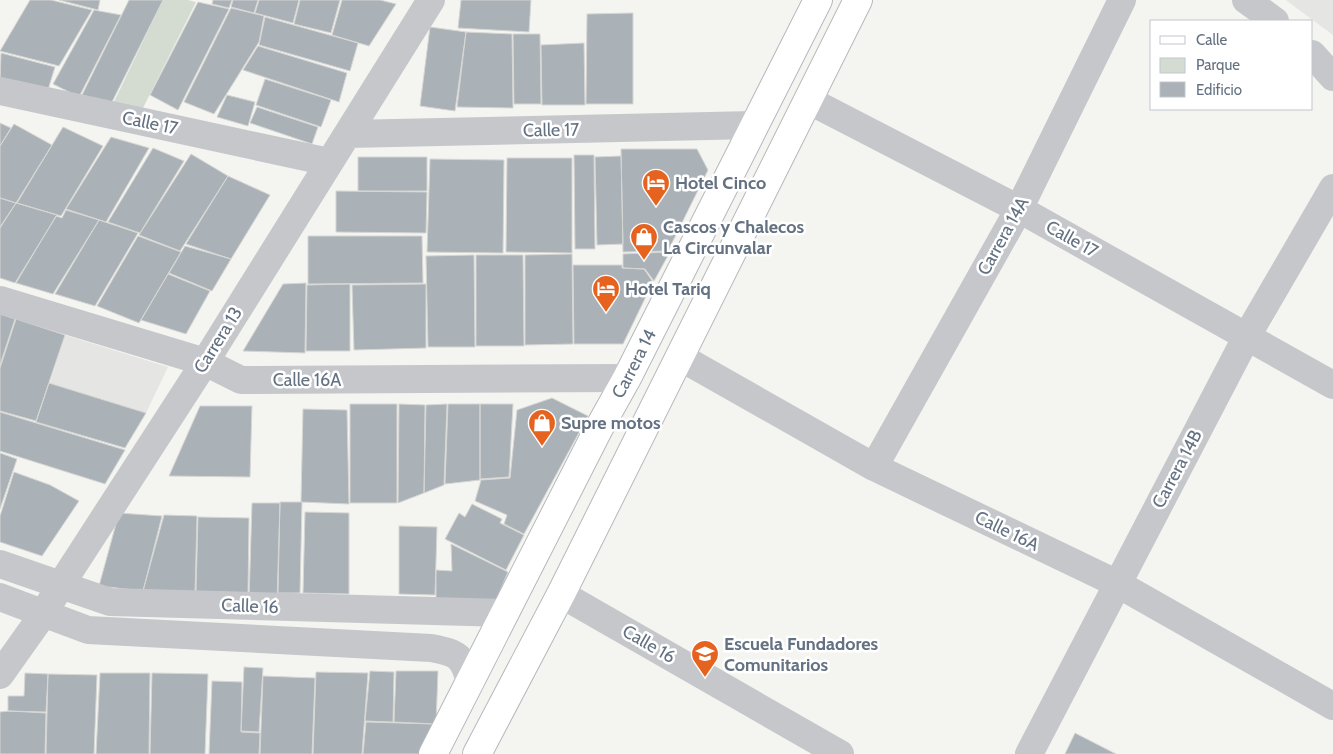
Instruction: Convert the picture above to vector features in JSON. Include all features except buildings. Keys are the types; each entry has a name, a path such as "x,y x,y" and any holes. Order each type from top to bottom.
{"main road":[{"name":"Carrera 14","path":"433,754 599,428 627,378 818,0"},
{"path":"478,754 561,594 858,0"}],"street":[{"name":"Carrera 13","path":"0,676 44,614 60,586 205,362 431,0"},
{"name":"Carrera 14A","path":"874,466 1019,209 1122,0"},
{"path":"1246,0 1274,20"},
{"path":"1313,55 1333,77"},
{"name":"Calle 17","path":"0,91 329,162"},
{"name":"Calle 17","path":"808,100 1019,209 1333,384"},
{"name":"Calle 17","path":"348,134 754,125"},
{"name":"Carrera 14B","path":"1029,754 1247,336 1333,188"},
{"name":"Calle 16A","path":"0,300 205,362 241,380 627,378"},
{"name":"Calle 16A","path":"680,357 874,466 1118,584 1333,706"},
{"name":"Calle 16","path":"0,564 110,602 505,613"},
{"name":"Calle 16","path":"561,594 840,754"},
{"name":"Calle 16","path":"0,597 88,630 431,648 451,652 465,664 470,682"}],"shaded area":[{"path":"1286,0 1333,0 1333,35 1313,20"},
{"path":"65,335 168,367 146,413 50,383"}],"green space":[{"path":"163,0 188,0 196,2 141,112 112,106"}],"place":[{"name":"Hotel Cinco","path":"656,207"},
{"name":"Cascos y Chalecos La Circunvalar","path":"644,261"},
{"name":"Hotel Tariq","path":"606,313"},
{"name":"Supre motos","path":"542,447"},
{"name":"Escuela Fundadores Comunitarios","path":"705,678"}]}
